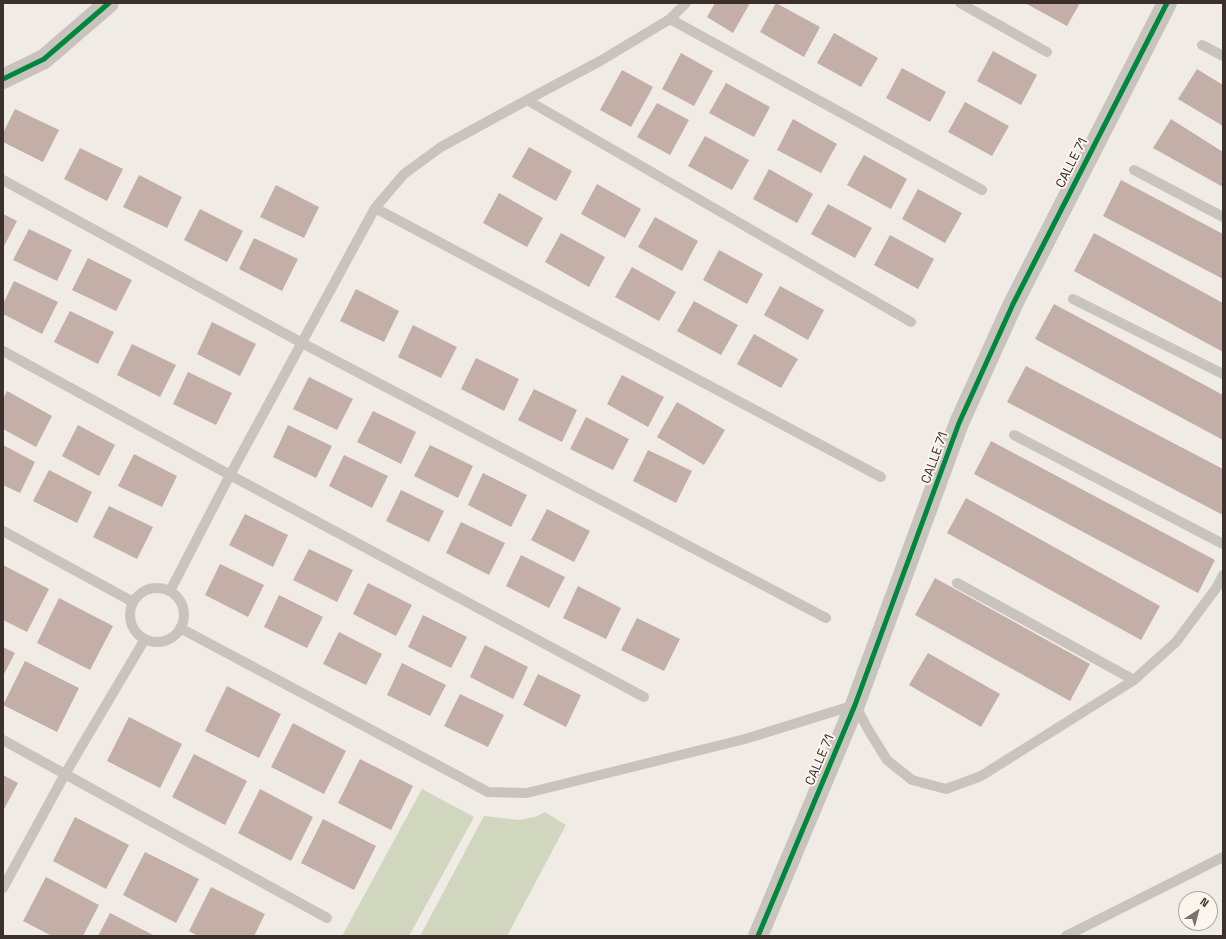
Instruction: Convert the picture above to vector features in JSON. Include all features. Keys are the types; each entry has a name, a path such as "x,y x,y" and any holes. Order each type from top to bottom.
{"street":[{"path":"3,79 44,59 108,3"},
{"name":"CALLE 71","path":"758,936 856,705 962,416 1012,304 1166,3"}],"lane":[{"path":"170,591 230,475 375,208 404,174 441,147 602,60 670,19 686,3"},
{"path":"960,3 1047,52"},
{"path":"670,19 982,190"},
{"path":"1202,45 1223,56"},
{"path":"527,100 911,322"},
{"path":"1134,170 1223,217"},
{"path":"3,180 302,342 826,618"},
{"path":"375,208 881,477"},
{"path":"1073,299 1223,374"},
{"path":"3,351 230,475 644,697"},
{"path":"1014,435 1223,544"},
{"path":"3,532 133,602"},
{"path":"180,628 488,792 527,793 745,739 856,705 869,732 887,760 912,780 946,789 981,776 1134,680 1176,642 1217,587 1223,575"},
{"path":"957,583 1134,680"},
{"path":"163,588 170,591 177,597 181,604 183,620 180,628 168,639 153,641 145,639 134,629 131,623 130,609 133,602 142,592 149,589 163,588"},
{"path":"3,888 65,774 145,639"},
{"path":"3,740 327,918"},
{"path":"1066,936 1223,857"}],"green space":[{"path":"422,789 474,817 409,936 342,936"},
{"path":"545,812 566,825 507,936 420,936 484,816 518,820 535,817"}],"building":[{"path":"715,3 750,3 733,33 707,17"},
{"path":"776,3 820,27 804,57 760,32"},
{"path":"1025,3 1080,3 1067,26"},
{"path":"834,33 878,58 861,87 817,63"},
{"path":"993,51 1037,75 1021,105 977,81"},
{"path":"681,53 713,71 694,106 662,89"},
{"path":"902,68 946,92 930,122 886,98"},
{"path":"1197,69 1223,85 1223,126 1178,99"},
{"path":"622,70 653,87 631,127 600,110"},
{"path":"726,83 770,107 754,137 709,113"},
{"path":"965,102 1009,126 992,156 948,132"},
{"path":"657,103 689,120 670,155 637,137"},
{"path":"15,109 59,130 43,162 3,142 3,133"},
{"path":"793,119 837,144 821,173 777,150"},
{"path":"1171,119 1223,152 1223,187 1153,148"},
{"path":"705,136 749,160 732,190 688,166"},
{"path":"529,147 572,171 556,201 512,177"},
{"path":"80,148 123,169 107,201 64,179"},
{"path":"864,155 907,179 891,209 847,185"},
{"path":"769,169 813,194 797,223 753,199"},
{"path":"139,175 182,197 167,228 123,207"},
{"path":"1121,180 1223,234 1223,279 1103,216"},
{"path":"597,184 641,209 625,238 581,214"},
{"path":"276,185 319,207 304,238 260,217"},
{"path":"918,189 962,213 945,243 902,219"},
{"path":"499,193 543,218 527,247 483,223"},
{"path":"828,204 872,228 855,258 811,234"},
{"path":"200,209 243,231 227,262 184,240"},
{"path":"3,214 17,221 3,248"},
{"path":"655,217 698,241 682,271 638,247"},
{"path":"29,229 72,250 57,281 13,260"},
{"path":"561,233 605,257 589,287 545,262"},
{"path":"1094,233 1223,303 1223,352 1074,271"},
{"path":"890,235 934,259 918,289 874,265"},
{"path":"254,238 298,259 282,291 239,269"},
{"path":"719,250 763,274 747,304 703,280"},
{"path":"88,258 132,280 116,311 72,290"},
{"path":"632,267 676,292 659,321 615,297"},
{"path":"14,281 58,302 42,334 3,314 3,304"},
{"path":"780,286 824,310 808,340 764,315"},
{"path":"356,289 399,311 384,342 340,321"},
{"path":"694,301 738,325 721,355 677,331"},
{"path":"1054,304 1223,395 1223,440 1035,339"},
{"path":"70,311 114,332 98,364 54,342"},
{"path":"212,322 256,344 240,376 197,354"},
{"path":"413,325 457,347 441,378 398,357"},
{"path":"754,334 798,359 781,388 737,364"},
{"path":"132,344 176,365 160,397 117,375"},
{"path":"476,358 519,379 504,411 461,389"},
{"path":"1026,366 1223,469 1223,515 1007,402"},
{"path":"188,372 232,393 216,425 173,404"},
{"path":"622,375 664,397 648,427 607,404"},
{"path":"309,377 353,399 337,430 293,409"},
{"path":"534,389 577,410 562,442 518,420"},
{"path":"7,391 52,416 36,447 3,429 3,399"},
{"path":"677,402 725,430 704,465 657,437"},
{"path":"373,411 416,432 401,464 357,442"},
{"path":"586,417 629,439 613,470 570,449"},
{"path":"78,425 115,445 99,476 62,456"},
{"path":"288,425 332,446 316,478 273,457"},
{"path":"991,441 1215,560 1198,593 974,474"},
{"path":"3,445 35,462 20,493 3,485"},
{"path":"430,445 473,466 458,498 414,476"},
{"path":"648,450 692,471 676,503 633,481"},
{"path":"134,454 177,476 162,507 118,486"},
{"path":"344,455 388,476 372,508 329,486"},
{"path":"49,470 92,492 77,523 33,501"},
{"path":"483,473 527,495 511,527 468,505"},
{"path":"401,490 444,511 429,542 386,521"},
{"path":"966,498 1160,606 1141,640 947,533"},
{"path":"109,506 153,527 137,559 93,537"},
{"path":"547,509 590,531 574,562 531,540"},
{"path":"245,514 288,535 273,567 229,545"},
{"path":"461,522 505,543 489,575 446,553"},
{"path":"309,549 353,570 337,602 293,580"},
{"path":"521,555 565,577 549,608 506,586"},
{"path":"220,564 264,585 248,617 205,595"},
{"path":"3,565 49,589 27,632 3,620"},
{"path":"935,578 1090,664 1070,701 915,615"},
{"path":"368,583 412,605 396,636 353,614"},
{"path":"578,586 621,608 606,639 563,618"},
{"path":"279,595 323,617 307,648 264,627"},
{"path":"59,598 113,626 90,670 37,643"},
{"path":"423,615 467,637 451,668 408,647"},
{"path":"637,618 680,639 664,671 621,650"},
{"path":"339,632 382,654 366,685 323,664"},
{"path":"485,645 528,667 513,699 470,677"},
{"path":"3,647 15,653 3,676"},
{"path":"928,653 1000,694 981,727 909,685"},
{"path":"25,661 79,688 57,732 3,705"},
{"path":"402,663 446,685 430,716 387,695"},
{"path":"538,674 581,695 566,727 523,705"},
{"path":"227,686 281,714 259,758 205,731"},
{"path":"460,694 504,715 488,747 444,726"},
{"path":"129,717 182,744 160,788 107,761"},
{"path":"293,723 346,751 324,794 271,767"},
{"path":"194,754 247,781 225,825 172,797"},
{"path":"360,759 413,786 391,830 338,803"},
{"path":"3,775 18,783 3,811"},
{"path":"260,789 313,817 291,861 238,833"},
{"path":"75,817 129,845 106,889 53,861"},
{"path":"323,819 376,846 354,890 301,863"},
{"path":"145,852 199,879 176,923 123,895"},
{"path":"46,877 99,905 83,936 52,936 23,921"},
{"path":"211,887 265,914 254,936 198,936 189,931"},
{"path":"110,913 155,936 98,936"}],"cycle path":[{"path":"3,79 44,59 109,3"},
{"path":"758,936 855,705 959,423 1013,304 1167,3"}]}
